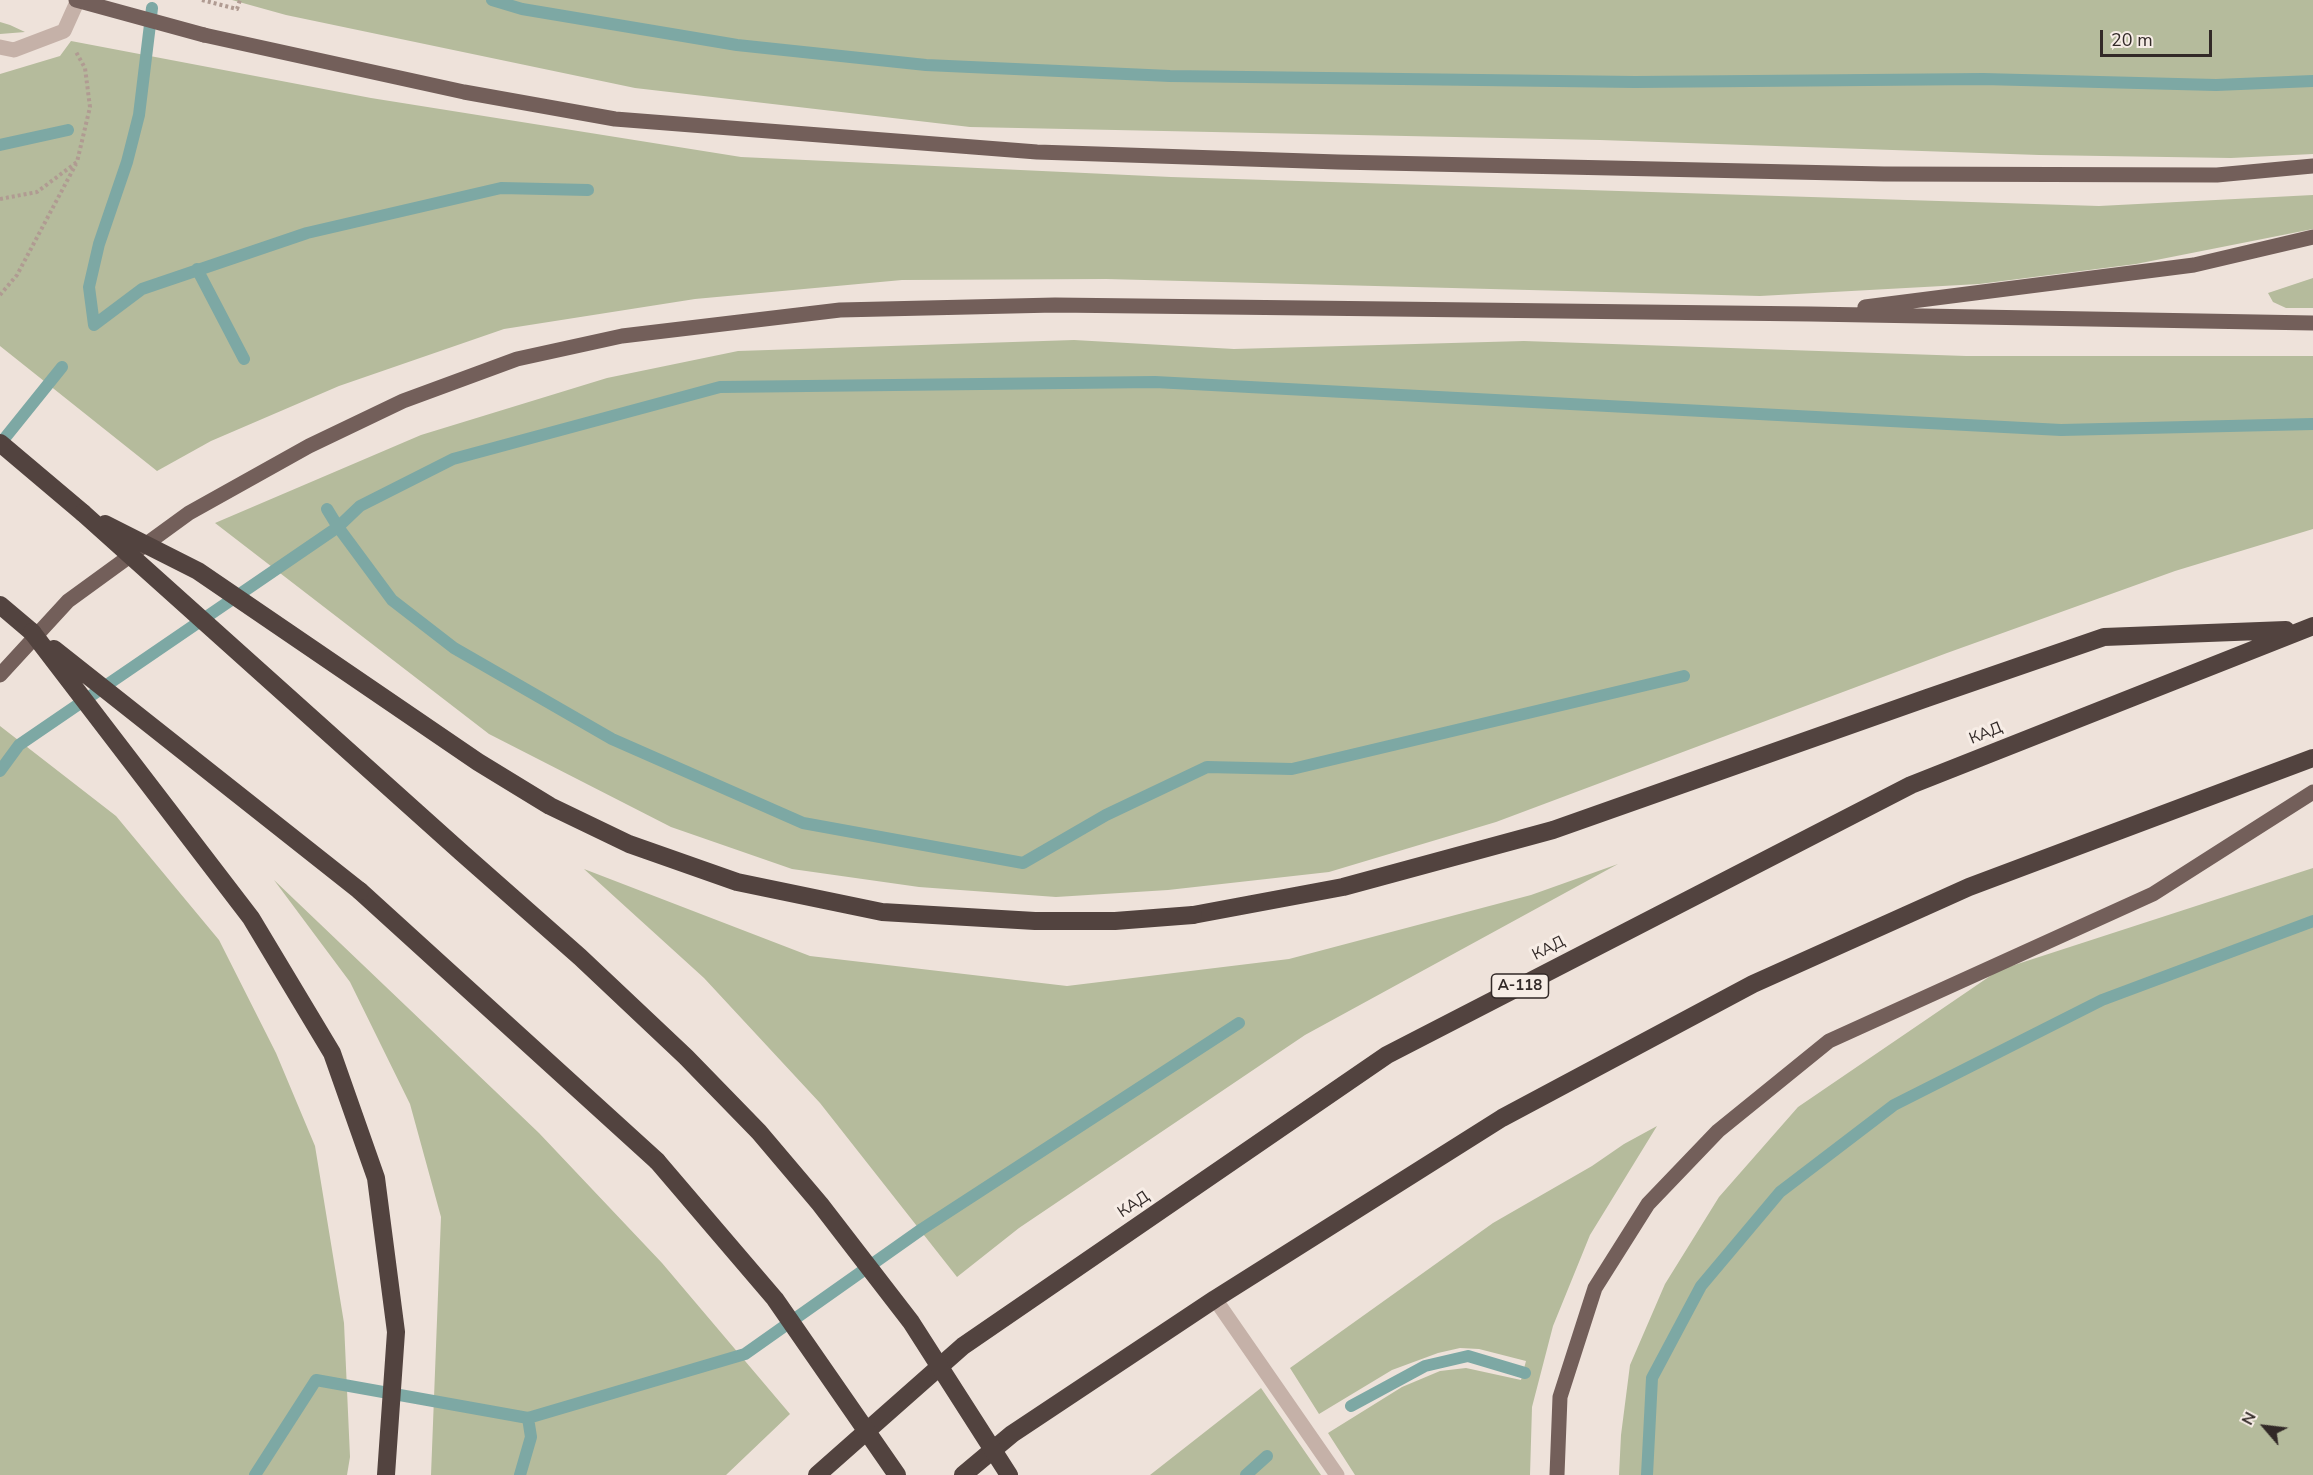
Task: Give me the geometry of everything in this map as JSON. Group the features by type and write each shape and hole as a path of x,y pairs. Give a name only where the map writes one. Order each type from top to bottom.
{"highway":[{"path":"0,443 83,513 580,957 686,1057 759,1132 820,1204 911,1322 1009,1475"},
{"path":"83,513 198,571 478,762 550,806 629,844 736,882 882,912 1035,921 1115,921 1193,915 1343,887 1553,830 2104,637 2306,628"},
{"path":"0,605 360,891 657,1161 776,1299 897,1475"},
{"name":"КАД","path":"817,1475 963,1346 1387,1055 1911,785 2306,628"},
{"path":"32,632 251,918 332,1053 376,1178 387,1261 396,1332 386,1475"},
{"path":"963,1475 1012,1434 1215,1299 1502,1118 1753,984 1969,887 2313,758"}],"main road":[{"path":"77,0 204,35 464,92 615,119 1037,152 1338,162 1884,174 2217,175 2313,166"},
{"path":"1811,314 2194,265 2313,237"},
{"path":"0,675 68,601 189,513 309,446 403,401 517,359 622,336 840,310 949,307 1172,306 2313,323"},
{"path":"1557,1475 1560,1397 1595,1288 1648,1204 1718,1131 1829,1041 2153,894 2313,792"}],"lane":[{"path":"0,47 14,50 64,31 77,0"},
{"path":"1215,1299 1337,1475"}],"path":[{"path":"202,0 237,9 240,0"},
{"path":"0,295 17,275 77,162 90,107 85,68 64,31"},
{"path":"0,199 37,192 77,162"}],"green space":[{"path":"232,0 2313,0 2313,154 2231,158 2039,155 1600,140 970,127 635,88 286,15"},
{"path":"0,22 10,25 25,32 0,34"},
{"path":"71,41 371,98 741,157 1171,177 2099,206 2313,195 2313,229 2136,264 1979,284 1760,296 1106,279 902,280 695,299 504,329 339,386 211,441 157,471 0,346 0,74 60,56"},
{"path":"2313,278 2313,308 2286,308 2273,302 2268,293"},
{"path":"1074,340 1234,349 1524,341 1966,356 2313,356 2313,529 2175,571 1947,653 1496,822 1329,872 1168,890 1056,897 919,887 792,869 671,827 489,734 215,523 421,435 607,378 738,351"},
{"path":"0,726 116,816 219,940 276,1053 315,1146 344,1323 350,1457 347,1475 0,1475"},
{"path":"1618,864 1305,1035 1019,1228 957,1277 820,1103 704,978 584,869 810,956 1067,986 1289,959 1531,895"},
{"path":"2313,868 2313,1475 1619,1475 1621,1435 1630,1365 1665,1284 1719,1197 1798,1107 1999,970"},
{"path":"274,880 539,1133 662,1263 790,1414 726,1475 431,1475 441,1217 410,1104 350,982"},
{"path":"1657,1126 1590,1235 1553,1326 1532,1407 1530,1475 1355,1475 1328,1433 1402,1387 1440,1371 1466,1368 1521,1380 1526,1361 1479,1349 1460,1348 1438,1353 1392,1370 1319,1414 1290,1368 1493,1223"},
{"path":"1261,1388 1321,1475 1150,1475"}],"waterway":[{"path":"492,0 522,9 737,45 926,65 1170,76 1635,82 1983,79 2216,85 2313,81"},
{"path":"152,8 139,115 127,162 99,244 89,287 94,325 142,289 307,233 501,188 588,190"},
{"path":"0,145 68,130"},
{"path":"197,269 244,359"},
{"path":"0,444 62,367"},
{"path":"0,771 19,745 338,527 360,506 453,459 720,387 1155,382 2061,430 2313,424"},
{"path":"327,509 392,600 454,648 612,739 803,823 1023,863 1106,815 1207,767 1292,769 1684,676"},
{"path":"1647,1475 1652,1378 1701,1286 1780,1192 1894,1105 2102,1000 2313,921"},
{"path":"255,1475 316,1380 528,1418 745,1354 922,1229 1239,1023"},
{"path":"1351,1406 1425,1366 1468,1356 1525,1373"},
{"path":"520,1475 531,1437 528,1418"},
{"path":"1246,1475 1267,1456"}]}
